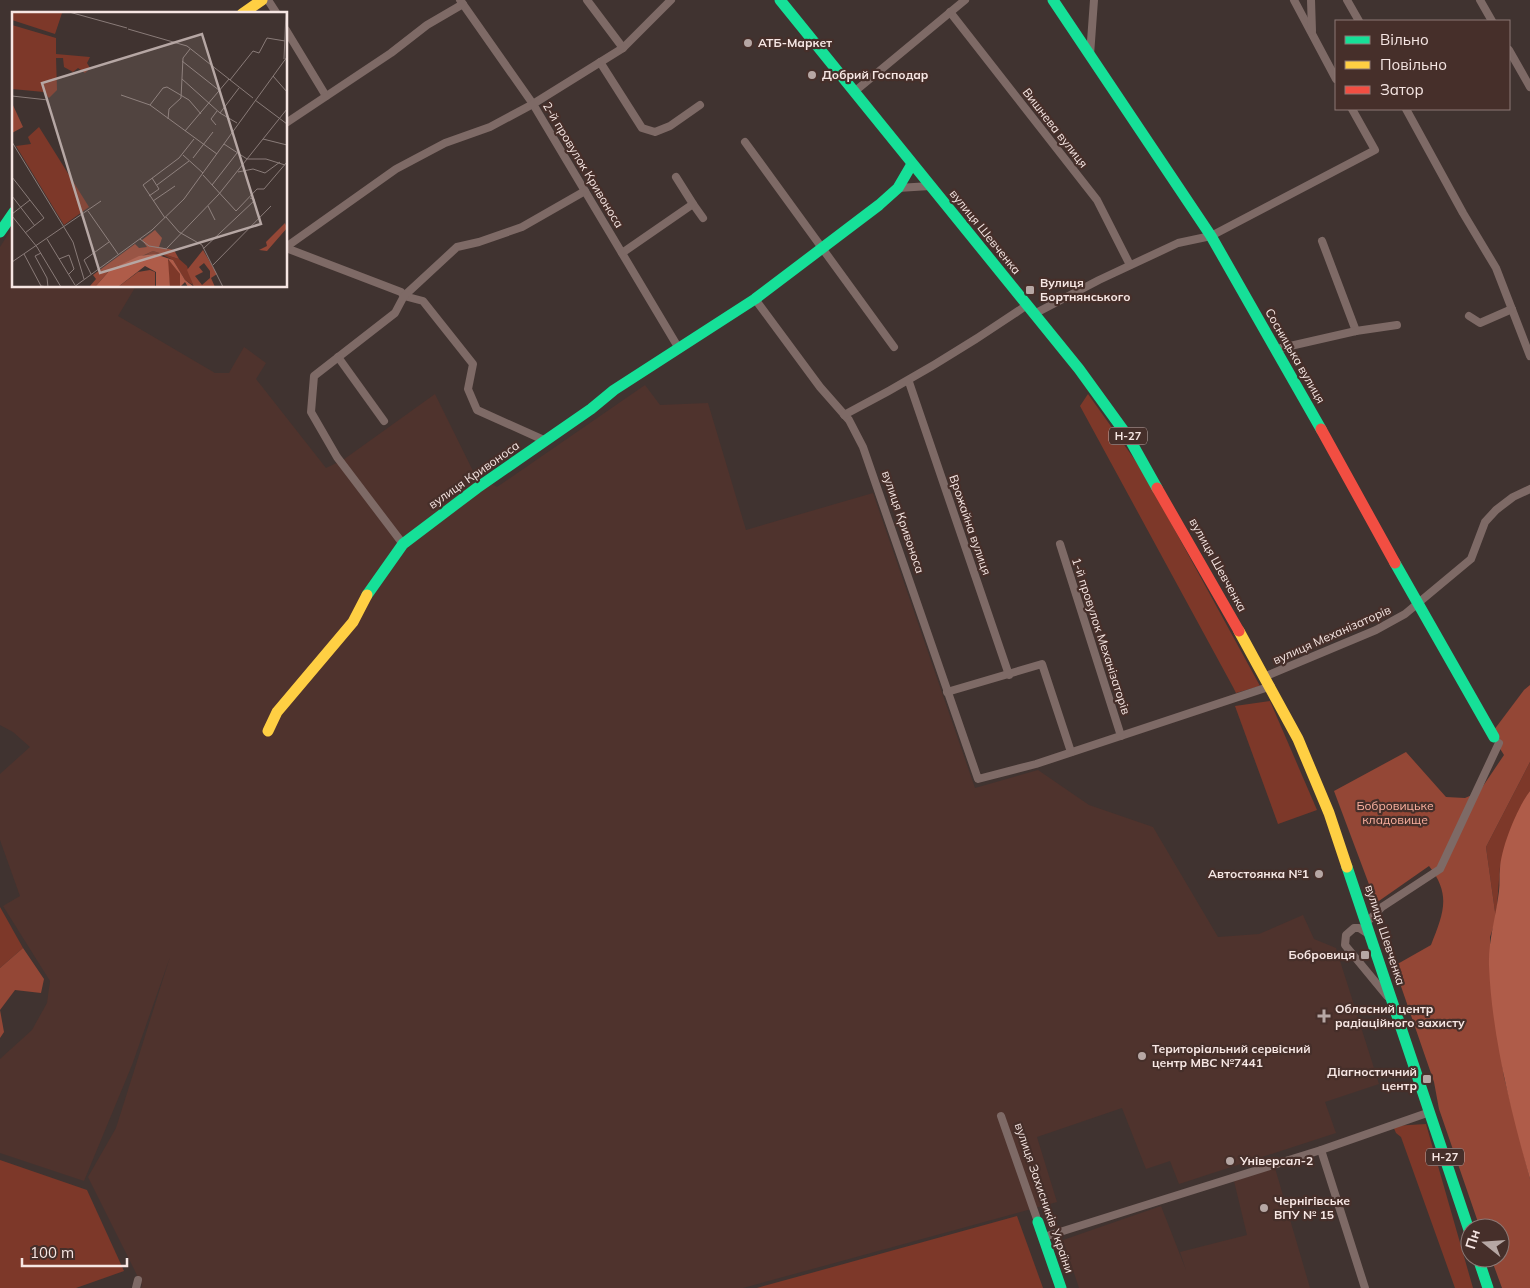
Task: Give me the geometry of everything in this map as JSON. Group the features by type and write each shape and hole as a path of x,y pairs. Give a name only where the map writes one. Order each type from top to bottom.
{"street":[{"path":"245,12 262,0"},
{"path":"268,0 276,12"},
{"path":"587,0 623,48"},
{"path":"288,246 396,169 445,143 490,127 534,104 623,48 671,0"},
{"name":"вулиця Шевченка","path":"780,0 1031,310 1129,438 1269,681 1298,739 1329,813 1465,1218"},
{"path":"854,92 965,0"},
{"name":"Сосницька вулиця","path":"1053,0 1211,236 1277,349 1418,604 1497,740"},
{"path":"1090,55 1094,0"},
{"path":"1294,0 1335,77"},
{"path":"1311,0 1313,36"},
{"path":"1347,0 1358,20"},
{"path":"1480,0 1491,20"},
{"path":"288,122 391,53 427,25 462,2"},
{"name":"2-й провулок Кривоноса","path":"462,2 534,104 678,347"},
{"name":"Вишнева вулиця","path":"950,12 1096,200 1130,265"},
{"path":"288,33 326,96"},
{"path":"1510,52 1530,87"},
{"path":"600,62 642,128 655,132 670,126 700,105"},
{"path":"844,415 909,382 1031,310 1178,243 1211,236 1375,150 1353,110"},
{"path":"1407,110 1463,213 1496,268 1530,356"},
{"path":"745,142 894,347"},
{"name":"вулиця Кривоноса","path":"268,731 277,712 354,622 370,590 386,571 403,544 477,488 546,441 614,390 755,299 879,205 898,188 912,164"},
{"path":"676,177 703,218"},
{"path":"898,188 930,186"},
{"path":"403,544 337,457 311,412 314,376 395,313 404,296 457,247 479,242 522,227 585,191"},
{"path":"622,252 693,204"},
{"path":"0,232 12,215"},
{"path":"1322,241 1356,331"},
{"path":"288,248 366,277 401,292 404,296 423,301 472,364 468,390 477,410 546,441"},
{"name":"вулиця Кривоноса","path":"755,299 820,387 844,415 862,447 978,779"},
{"path":"1469,316 1480,323 1512,309"},
{"path":"1277,349 1356,331 1397,325"},
{"path":"338,357 384,421"},
{"name":"Врожайна вулиця","path":"909,382 1009,675"},
{"name":"вулиця Механізаторів","path":"978,779 1121,736 1269,681 1376,630 1406,614 1471,559 1485,522 1496,510 1513,497 1530,489"},
{"name":"1-й провулок Механізаторів","path":"1060,544 1121,736"},
{"path":"947,692 1042,664 1072,752"},
{"path":"1366,923 1382,907 1440,869 1497,740"},
{"path":"1370,935 1359,928 1354,928 1346,935 1345,945 1392,1001"},
{"path":"1044,1237 1321,1150 1430,1112"},
{"name":"вулиця Захисників України","path":"1001,1116 1061,1288"},
{"path":"1321,1150 1365,1288"},
{"path":"1481,1268 1488,1288"}],"shaded area":[{"path":"12,228 12,288 135,288 118,316 215,373 229,373 244,347 266,363 256,379 326,468 343,460 435,394 474,473 497,487 645,385 660,405 708,403 746,530 873,493 975,788 1038,770 1089,805 1153,827 1218,937 1259,934 1303,915 1314,939 1336,948 1379,1084 1325,1102 1336,1133 1179,1184 1170,1161 1146,1169 1122,1108 1037,1137 1057,1202 743,1288 141,1288 142,1285 88,1177 116,1128 170,957 132,1065 84,1181 0,1153 0,1059 32,1030 47,1003 50,981 3,906 20,896 0,840 0,774 30,747 13,732 0,725 0,247"},
{"path":"1088,394 1142,470 1260,686 1236,693 1080,406"},
{"path":"1270,701 1317,810 1278,824 1235,706"},
{"path":"1530,762 1530,791 1506,843 1500,867 1496,919 1486,847"},
{"path":"1530,791 1530,1179 1509,1100 1498,1047 1489,966 1503,850 1515,818"},
{"path":"0,907 23,948 0,968"},
{"path":"1426,1124 1460,1243 1460,1268 1467,1268 1473,1288 1455,1288 1401,1137 1396,1133 1393,1126"},
{"path":"0,1160 87,1190 124,1271 76,1288 0,1288"},
{"path":"1275,1168 1310,1288 1079,1288 1063,1240 1161,1206 1186,1270 1180,1252 1247,1235 1234,1181"},
{"path":"1017,1216 1043,1288 757,1288"}],"green space":[{"name":"Бобровицьке кладовище","path":"1530,685 1530,762 1486,847 1496,919 1490,937 1493,1000 1504,1077 1530,1179 1530,1288 1502,1288 1495,1268 1510,1268 1510,1218 1477,1218 1439,1109 1434,1082 1394,966 1431,945 1442,914 1443,896 1441,886 1429,866 1376,903 1334,791 1406,752 1446,797 1465,798 1479,792 1504,755 1491,734 1524,690"},
{"path":"23,948 44,979 41,993 15,990 0,1010 0,968"},
{"path":"0,1010 4,1032 0,1038"}],"traffic: fast":[{"path":"780,0 1079,369 1129,438 1157,488"},
{"path":"1053,0 1211,236 1321,429"},
{"path":"367,595 403,544 477,488 591,409 614,390 755,299 879,205 898,188 912,164"},
{"path":"0,232 12,215"},
{"path":"1395,563 1494,737"},
{"path":"1347,867 1465,1218"},
{"path":"1038,1222 1061,1288"},
{"path":"1481,1268 1488,1288"}],"traffic: slow":[{"path":"245,12 262,0"},
{"path":"268,731 277,712 353,622 367,595"},
{"path":"1239,631 1298,739 1329,813 1347,867"}],"traffic: jam":[{"path":"1321,429 1395,563"},
{"path":"1157,488 1239,631"}],"place":[{"name":"АТБ-Маркет","path":"748,43"},
{"name":"Добрий Господар","path":"812,75"},
{"name":"Вулиця Бортнянського","path":"1030,290"},
{"name":"Автостоянка №1","path":"1319,874"},
{"name":"Бобровиця","path":"1365,955"},
{"name":"Обласний центр радіаційного захисту","path":"1324,1016"},
{"name":"Територіальний сервісний центр МВС №7441","path":"1142,1056"},
{"name":"Діагностичний центр","path":"1427,1079"},
{"name":"Універсал-2","path":"1230,1161"},
{"name":"Чернігівське ВПУ № 15","path":"1264,1208"}]}
